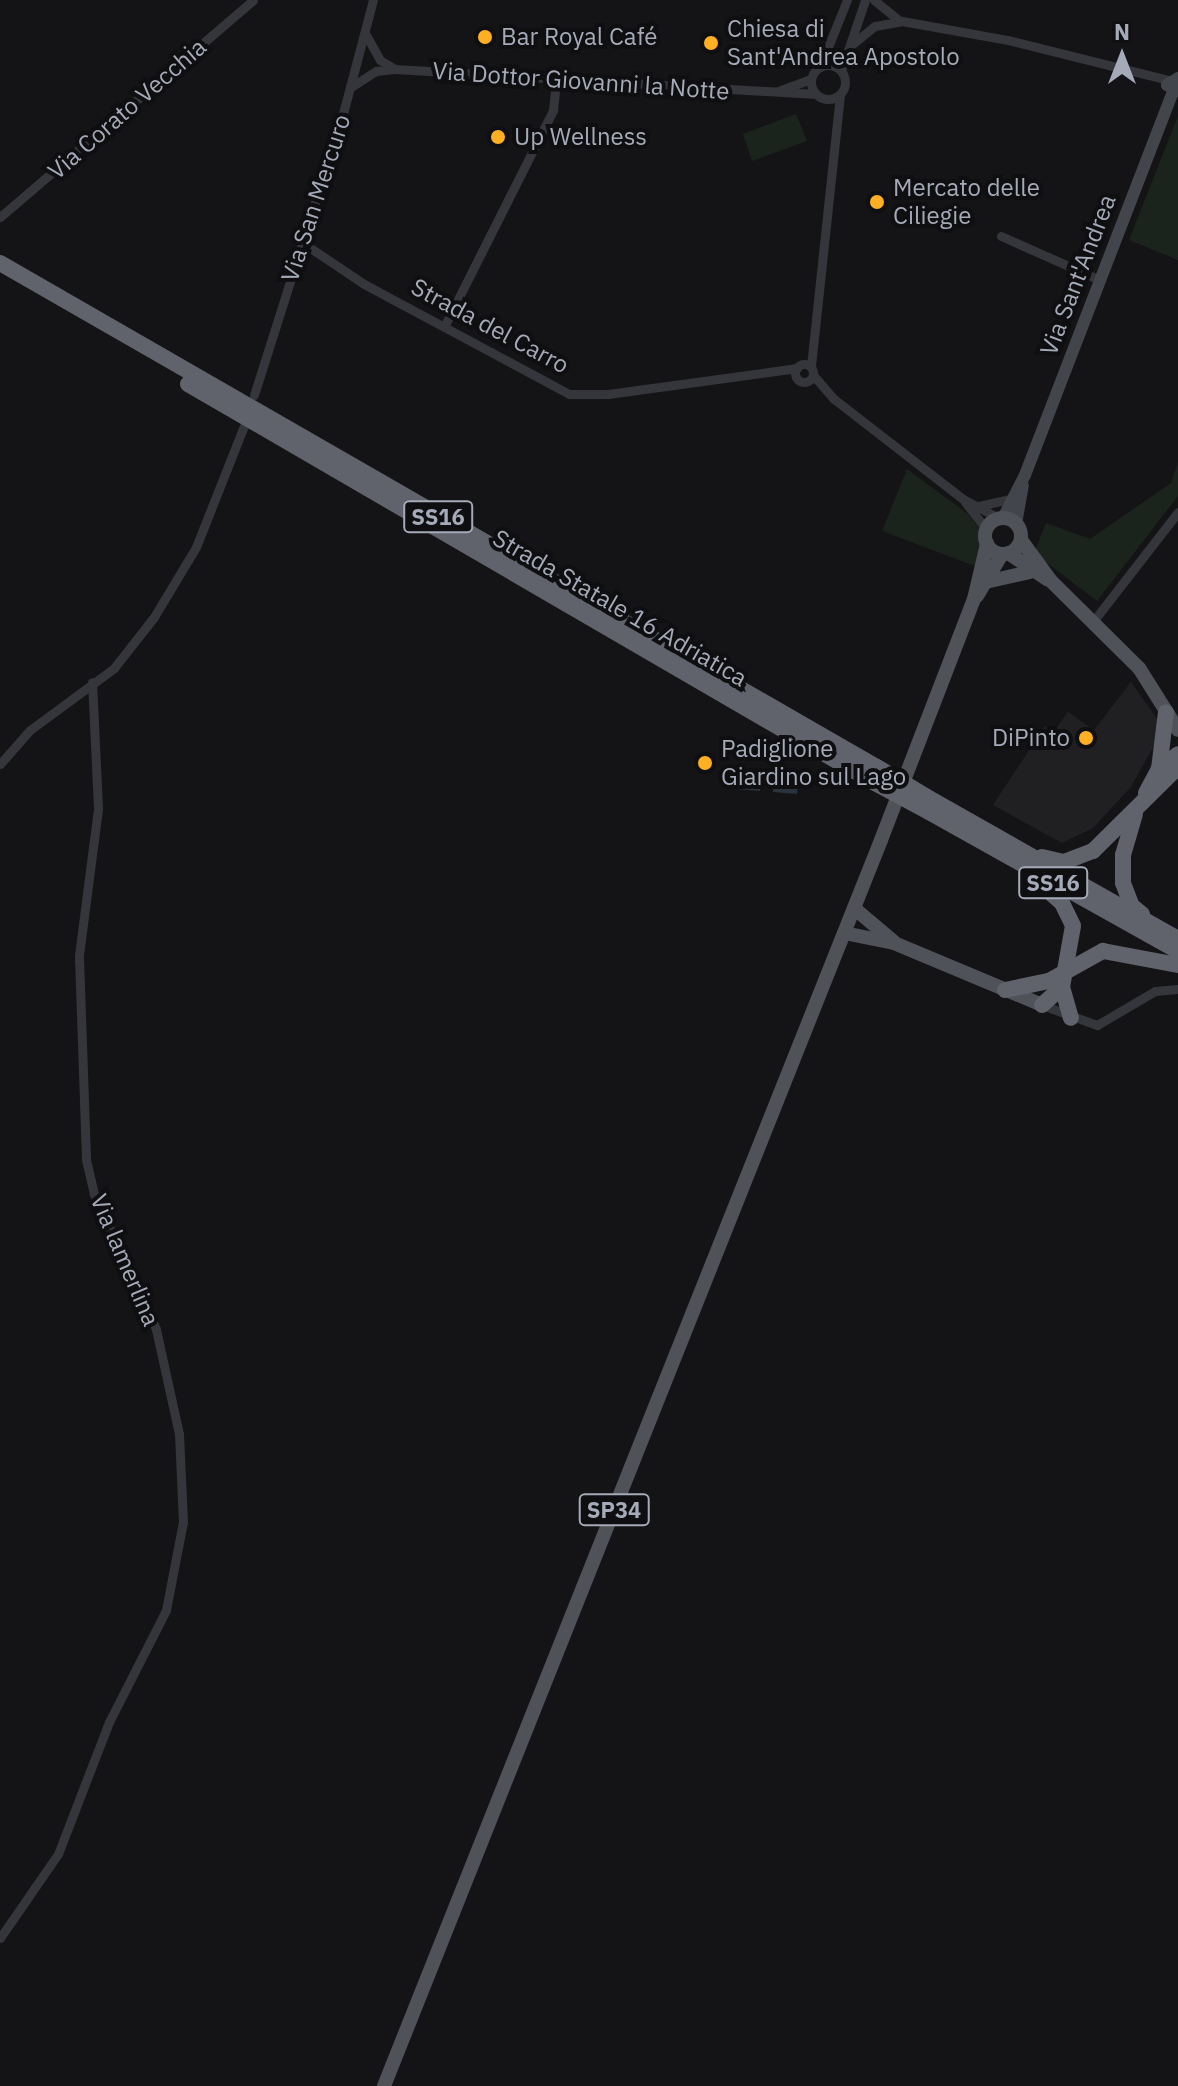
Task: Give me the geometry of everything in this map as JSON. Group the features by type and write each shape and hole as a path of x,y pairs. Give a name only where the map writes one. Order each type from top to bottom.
{"highway":[{"name":"Strada Statale 16 Adriatica","path":"0,263 875,775"},
{"name":"Strada Statale 16 Adriatica","path":"0,274 1178,951"},
{"path":"1166,712 1168,777"},
{"path":"1168,777 1178,754"},
{"path":"996,844 1048,859 1080,859 1178,767"},
{"path":"1141,801 1127,830 1123,883 1132,906 1162,931"},
{"name":"Strada Statale 16 Adriatica","path":"996,844 1178,939"},
{"path":"996,844 1056,895 1068,912 1074,937 1058,980 1042,1005"},
{"path":"1005,990 1058,980 1103,951 1178,965"},
{"path":"1058,980 1071,1018"}],"main road":[{"name":"Via Sant'Andrea","path":"986,529 1006,520 1021,540"},
{"path":"986,529 987,544 974,599 844,933 894,943 1042,1005"},
{"path":"974,599 990,581 1005,554 1021,540 1051,581 1095,619 1139,668 1178,730"},
{"path":"987,544 1030,572 1051,581"},
{"path":"990,581 1030,572"},
{"path":"854,908 894,943"},
{"name":"SP34","path":"384,2086 844,933"}],"street":[{"name":"Via Corato Vecchia","path":"0,217 253,0"},
{"name":"Via San Mercuro","path":"254,395 351,87 373,0"},
{"path":"837,132 834,113 820,97 811,79 820,67 847,0"},
{"path":"865,0 841,71 845,85 840,95 811,345 804,372 963,499 1006,520"},
{"path":"874,0 902,21"},
{"path":"850,46 875,26 902,21 1008,40 1176,83"},
{"name":"Via Dottor Giovanni la Notte","path":"365,33 380,60"},
{"name":"Via Dottor Giovanni la Notte","path":"358,59 380,60 395,69"},
{"path":"358,59 376,71"},
{"path":"820,67 841,71"},
{"name":"Via Dottor Giovanni la Notte","path":"351,87 376,71 395,69 820,97"},
{"name":"Via Dottor Giovanni la Notte","path":"767,92 811,79"},
{"path":"445,325 553,110 556,81"},
{"name":"Via Sant'Andrea","path":"1006,520 1176,83"},
{"path":"820,97 840,95"},
{"path":"1001,236 1100,280"},
{"name":"Strada del Carro","path":"303,243 364,284 569,394 608,394 767,372 804,372"},
{"path":"0,764 30,730 114,668 154,617 196,547 244,426"},
{"name":"Via Sant'Andrea","path":"1006,520 1010,499 1025,475"},
{"path":"963,499 986,529"},
{"path":"978,506 1010,499"},
{"path":"1095,619 1178,512"},
{"name":"Via lamerlina","path":"0,1938 58,1854 109,1722 166,1610 183,1522 179,1434 156,1329 94,1194 86,1158 79,955 98,808 92,682"},
{"path":"1042,1005 1097,1025 1155,991 1178,989"}],"shaded area":[{"path":"796,114 807,141 752,161 743,134"},
{"path":"1178,116 1178,260 1129,240"},
{"path":"1178,462 1178,496 1097,601 1034,553 1046,523 1090,539 1171,483"},
{"path":"907,469 968,514 979,528 981,549 975,566 882,531"},
{"path":"1131,682 1158,720 1156,742 1131,787 1093,828 1062,843 993,805 1045,726 1054,731 1068,712 1094,730"},
{"path":"738,779 761,781 760,791 737,789"},
{"path":"774,782 798,784 797,794 773,792"}],"place":[{"name":"Bar Royal Café","path":"485,37"},
{"name":"Chiesa di Sant'Andrea Apostolo","path":"711,43"},
{"name":"Up Wellness","path":"498,137"},
{"name":"Mercato delle Ciliegie","path":"877,202"},
{"name":"DiPinto","path":"1086,738"},
{"name":"Padiglione Giardino sul Lago","path":"705,763"}]}
